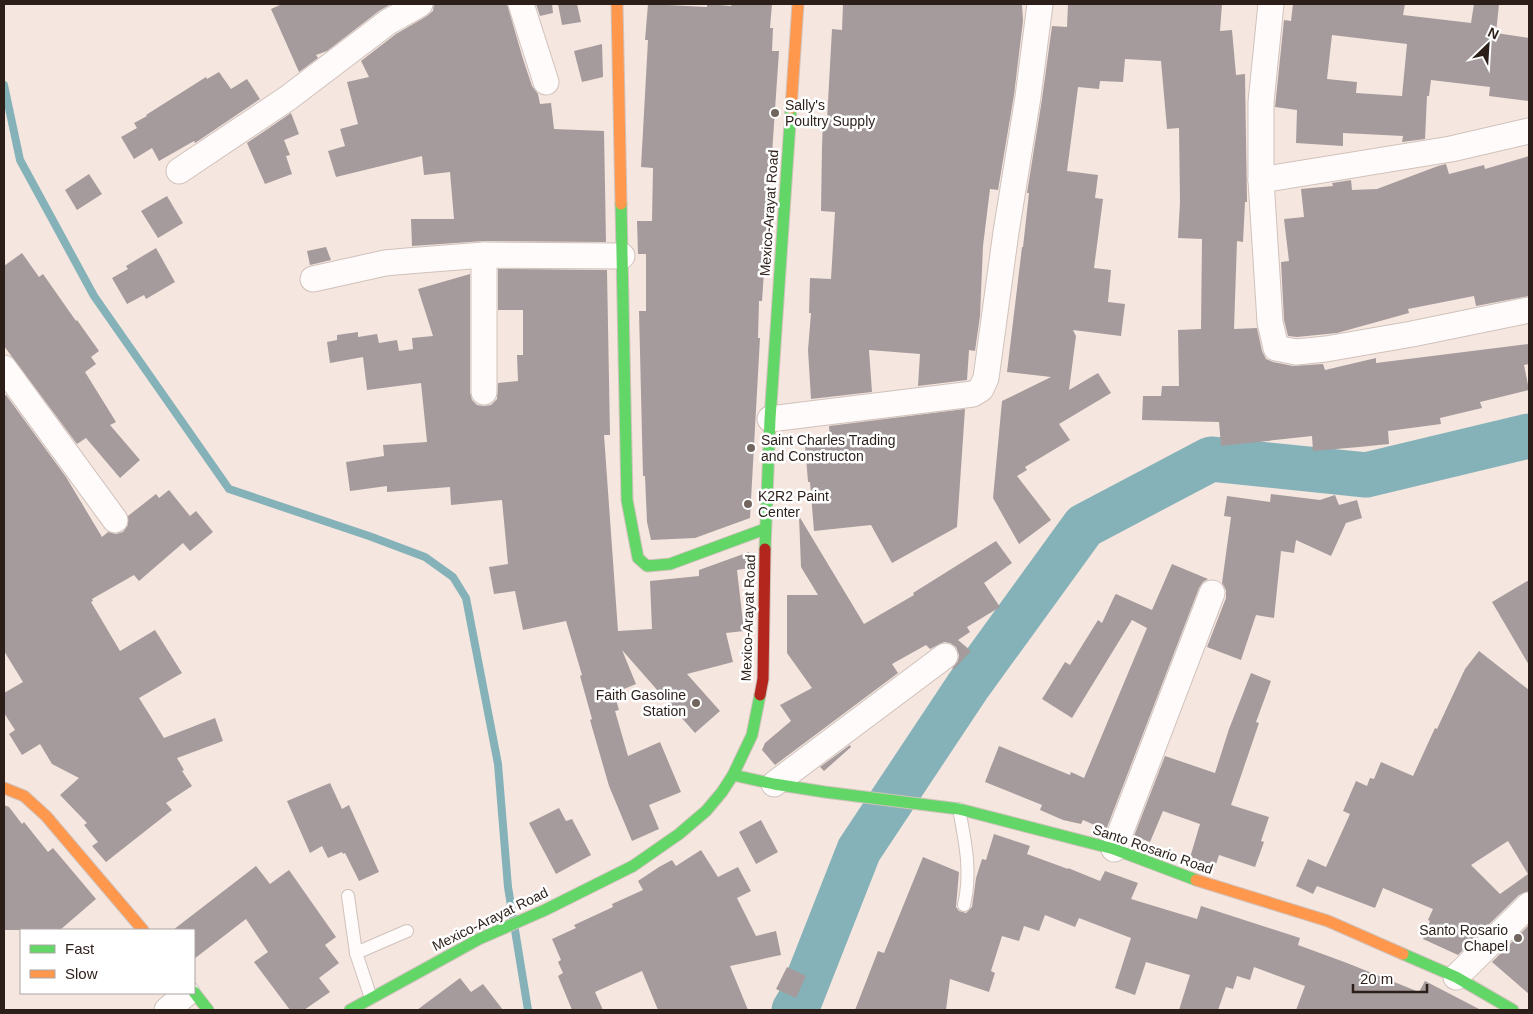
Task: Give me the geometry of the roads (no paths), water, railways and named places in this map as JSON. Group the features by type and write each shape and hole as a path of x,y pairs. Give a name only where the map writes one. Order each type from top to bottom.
{"street":[{"path":"179,171 288,98 386,13 420,4"},
{"path":"521,4 546,82"},
{"path":"617,4 627,500 638,558 647,566 670,564 765,529"},
{"name":"Mexico-Arayat Road","path":"350,1010 479,939 545,910 633,866 679,834 706,811 733,775 752,735 763,679 765,529 770,419 798,4"},
{"path":"770,419 973,394 981,389 986,378 992,341 1006,232 1028,97 1040,4"},
{"path":"1271,4 1262,102 1261,180 1270,322 1276,348 1296,352 1326,349 1529,310"},
{"path":"1261,180 1451,148 1529,131"},
{"path":"313,279 385,263 484,255 622,256"},
{"path":"484,255 484,392"},
{"path":"4,368 115,520"},
{"path":"1114,849 1212,593"},
{"path":"774,784 945,656"},
{"name":"Santo Rosario Road","path":"733,775 825,792 959,809 1114,849 1204,883 1328,922 1456,977 1513,1010"},
{"path":"4,788 24,796 46,816 142,929"},
{"path":"1456,977 1529,905"},
{"path":"195,993 208,1010"},
{"path":"168,1010 185,994"}],"lane":[{"path":"959,809 969,869 964,905"},
{"path":"348,896 356,953 371,998"},
{"path":"356,953 407,931"}],"waterway":[{"path":"4,85 20,160 94,296 229,489 425,557 453,577 466,598 498,764 508,887 528,1010"},
{"path":"794,1010 800,1000 859,850 968,686 1084,526 1211,459 1366,475 1529,436"}],"place":[{"name":"Sally's Poultry Supply","path":"775,113"},
{"name":"Saint Charles Trading and Constructon","path":"751,448"},
{"name":"K2R2 Paint Center","path":"748,504"},
{"name":"Faith Gasoline Station","path":"696,703"},
{"name":"Santo Rosario Chapel","path":"1518,938"}]}
